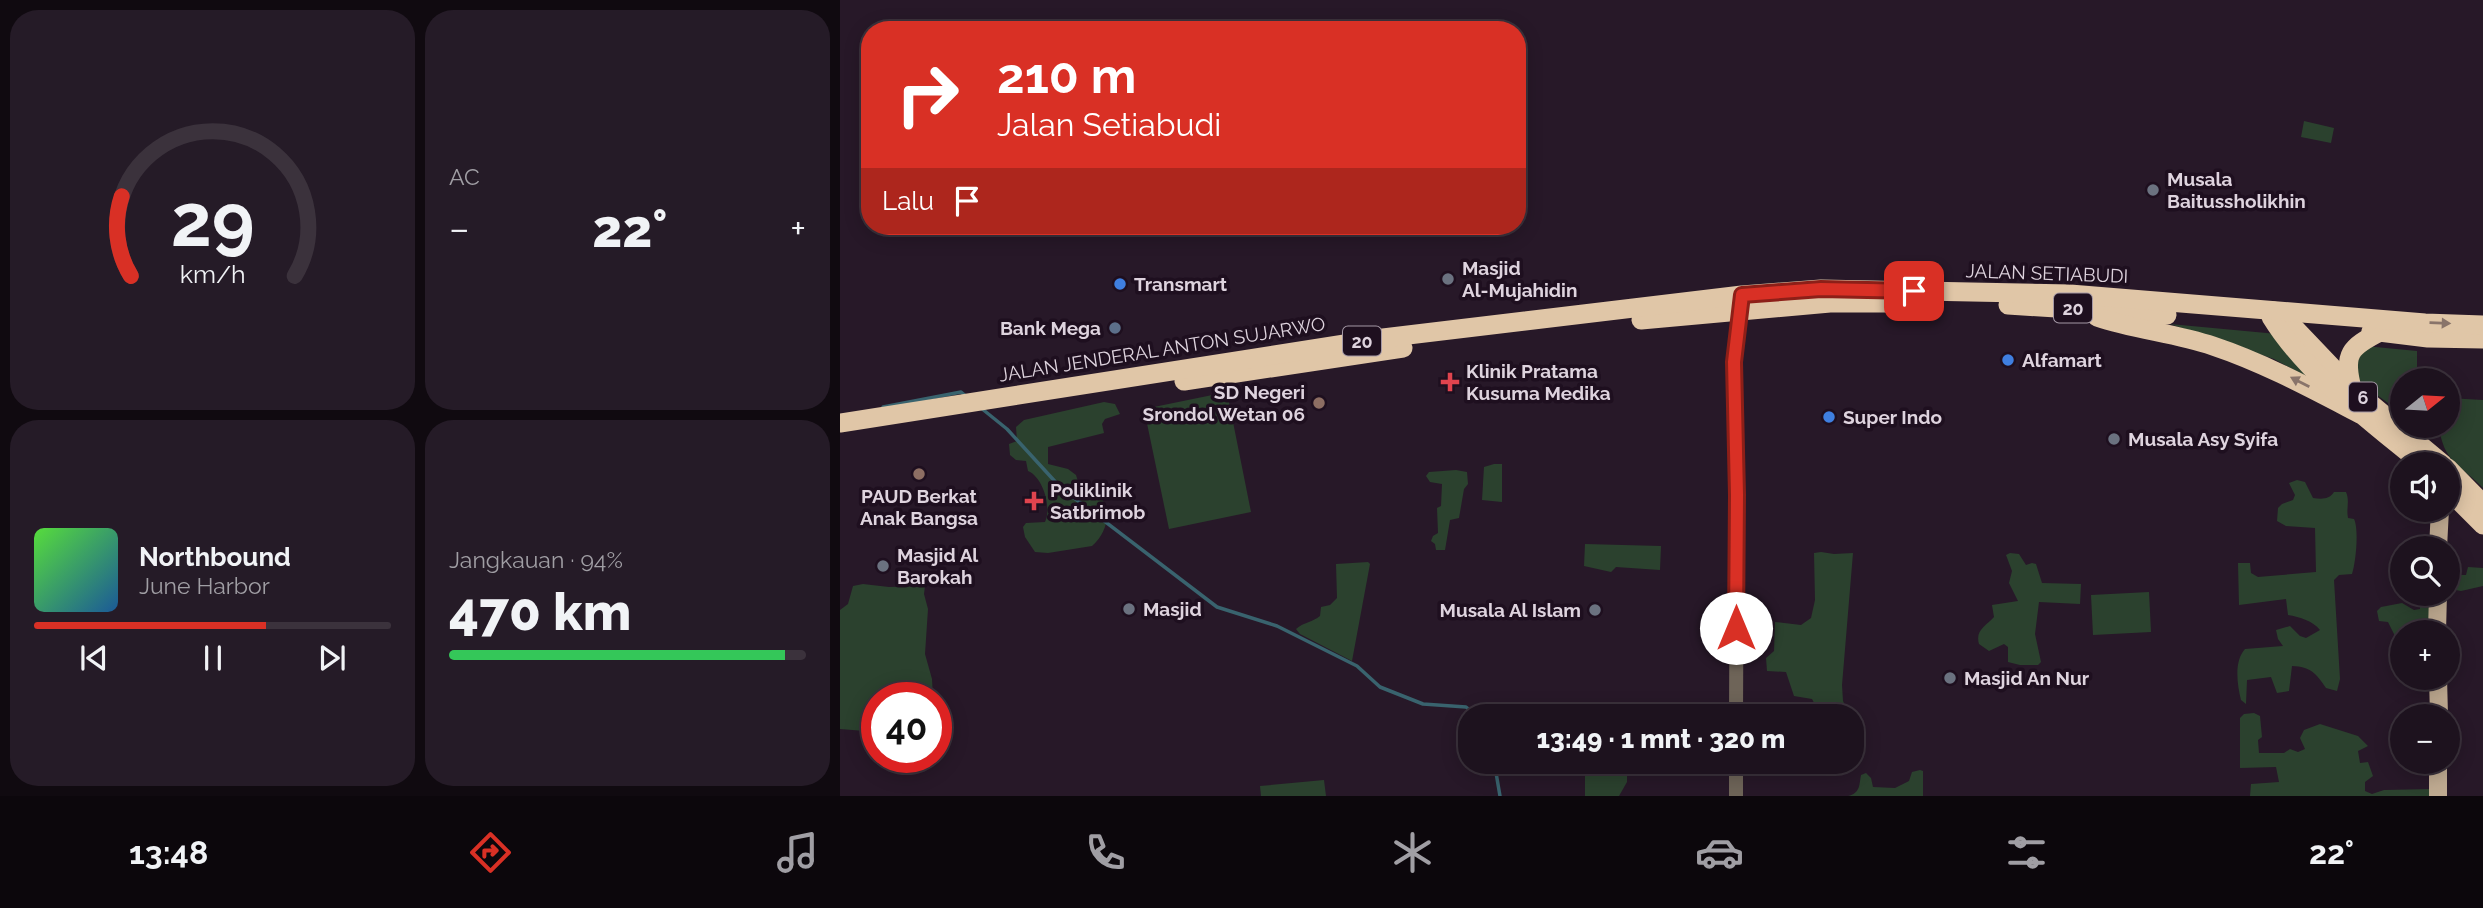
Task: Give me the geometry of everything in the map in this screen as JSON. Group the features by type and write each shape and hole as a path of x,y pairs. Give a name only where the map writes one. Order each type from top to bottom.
{"highway":[{"name":"JALAN SETIABUDI","path":"1741,302 1821,289 2070,294 2276,317 2428,338 2483,339"},
{"name":"JALAN SETIABUDI","path":"1741,302 2000,305 2483,325"},
{"name":"JALAN JENDERAL ANTON SUJARWO","path":"840,423 984,405 1372,346 1493,336 1741,302"},
{"path":"2070,308 2123,326 2212,345 2291,378 2360,414"},
{"path":"2276,317 2293,348 2360,414"},
{"name":"6","path":"2276,317 2423,452"},
{"path":"2352,388 2347,371 2348,355 2358,344 2380,332"},
{"name":"JALAN JENDERAL ANTON SUJARWO","path":"840,433 984,405"},
{"name":"6","path":"2360,414 2406,452"},
{"name":"6","path":"2460,484 2483,504"},
{"name":"6","path":"2460,491 2483,525"}],"main road":[{"path":"2438,774 2438,796"}],"street":[{"path":"1736,704 1737,495 1734,362 1741,302"},
{"path":"1736,796 1737,774"}],"green space":[{"path":"2304,121 2334,128 2331,143 2301,137"},
{"path":"2170,324 2277,334 2327,388 2274,359"},
{"path":"2365,346 2417,351 2417,368 2390,368 2390,404 2362,384 2355,374 2357,355"},
{"path":"1227,392 1251,512 1169,529 1144,409"},
{"path":"2460,399 2483,400 2483,488 2460,467 2460,452 2447,452 2441,438 2460,438"},
{"path":"1104,402 1115,404 1120,414 1105,419 1102,424 1104,433 1048,447 1048,464 1068,469 1076,475 1080,488 1099,496 1107,511 1104,529 1092,546 1048,553 1035,552 1025,537 1023,527 1026,523 1045,522 1047,501 1042,486 1028,471 1026,461 1016,460 1010,455 1009,444 1017,441 1016,427 1024,420"},
{"path":"1502,464 1502,502 1482,500 1484,467"},
{"path":"1429,472 1467,472 1468,484 1464,489 1459,518 1450,520 1445,550 1436,550 1431,541 1438,533 1437,508 1441,506 1442,484 1430,482 1426,476"},
{"path":"2297,480 2305,482 2313,498 2325,498 2334,492 2346,492 2348,518 2354,519 2356,524 2352,574 2339,575 2334,580 2340,679 2337,691 2326,688 2308,669 2292,666 2289,691 2277,693 2271,677 2247,680 2246,704 2241,700 2237,673 2239,660 2245,649 2283,646 2276,630 2290,626 2306,638 2320,630 2306,620 2288,615 2286,599 2239,605 2238,563 2250,563 2251,573 2258,577 2316,572 2315,528 2286,526 2277,521 2278,508 2293,500 2295,495 2289,483"},
{"path":"1585,544 1661,546 1660,570 1616,567 1611,572 1584,566"},
{"path":"1814,553 1853,553 1842,685 1844,704 1815,704 1812,699 1794,696 1786,672 1767,671 1766,658 1774,651 1775,622 1801,625 1811,618 1815,600"},
{"path":"2019,554 2026,565 2036,564 2042,583 2081,584 2080,604 2039,602 2035,634 2041,662 2038,665 2008,662 2008,647 2004,644 1989,651 1979,644 1980,632 1994,617 1992,605 2018,601 2009,583 2012,571 2006,555"},
{"path":"1336,564 1370,564 1352,661 1300,634 1296,629 1320,616 1321,607 1330,605 1337,598"},
{"path":"2468,567 2483,568 2483,586 2460,591 2460,575 2466,575"},
{"path":"853,586 925,586 928,609 925,654 932,679 932,682 861,682 861,731 840,729 840,610 848,604"},
{"path":"2149,592 2151,632 2093,635 2091,595"},
{"path":"2390,605 2420,609 2420,606 2431,606 2432,620 2390,620 2390,626 2388,622 2379,621 2377,611"},
{"path":"2254,713 2260,716 2262,737 2258,740 2259,753 2284,753 2290,749 2298,752 2305,749 2300,738 2304,730 2320,724 2358,736 2368,746 2358,751 2360,763 2368,762 2373,776 2365,782 2365,791 2372,794 2384,790 2433,789 2433,796 2250,796 2251,784 2279,782 2276,767 2240,768 2240,718 2244,714"},
{"path":"1923,771 1923,796 1848,796 1857,791 1861,775 1866,773 1871,778 1873,787 1895,788 1909,781 1912,772"},
{"path":"1585,774 1627,774 1627,782 1619,796 1585,796"},
{"path":"1324,780 1326,796 1261,796 1260,786"}],"waterway":[{"path":"883,407 961,392 967,397"},
{"path":"981,408 1007,429 1061,488 1217,607 1277,626 1357,666 1380,687 1423,704 1458,706"},
{"path":"1496,774 1500,796"}],"place":[{"name":"Musala Baitussholikhin","path":"2153,190"},
{"name":"Masjid Al-Mujahidin","path":"1448,279"},
{"name":"Transmart","path":"1120,284"},
{"name":"Bank Mega","path":"1115,328"},
{"name":"Alfamart","path":"2008,360"},
{"name":"Klinik Pratama Kusuma Medika","path":"1450,382"},
{"name":"SD Negeri Srondol Wetan 06","path":"1319,403"},
{"name":"Super Indo","path":"1829,417"},
{"name":"Musala Asy Syifa","path":"2114,439"},
{"name":"PAUD Berkat Anak Bangsa","path":"919,474"},
{"name":"Poliklinik Satbrimob","path":"1034,501"},
{"name":"Masjid Al Barokah","path":"883,566"},
{"name":"Masjid","path":"1129,609"},
{"name":"Musala Al Islam","path":"1595,610"},
{"name":"Masjid An Nur","path":"1950,678"}],"route":[{"path":"1736,628 1734,362 1742,295 1821,289 1914,291"}]}
